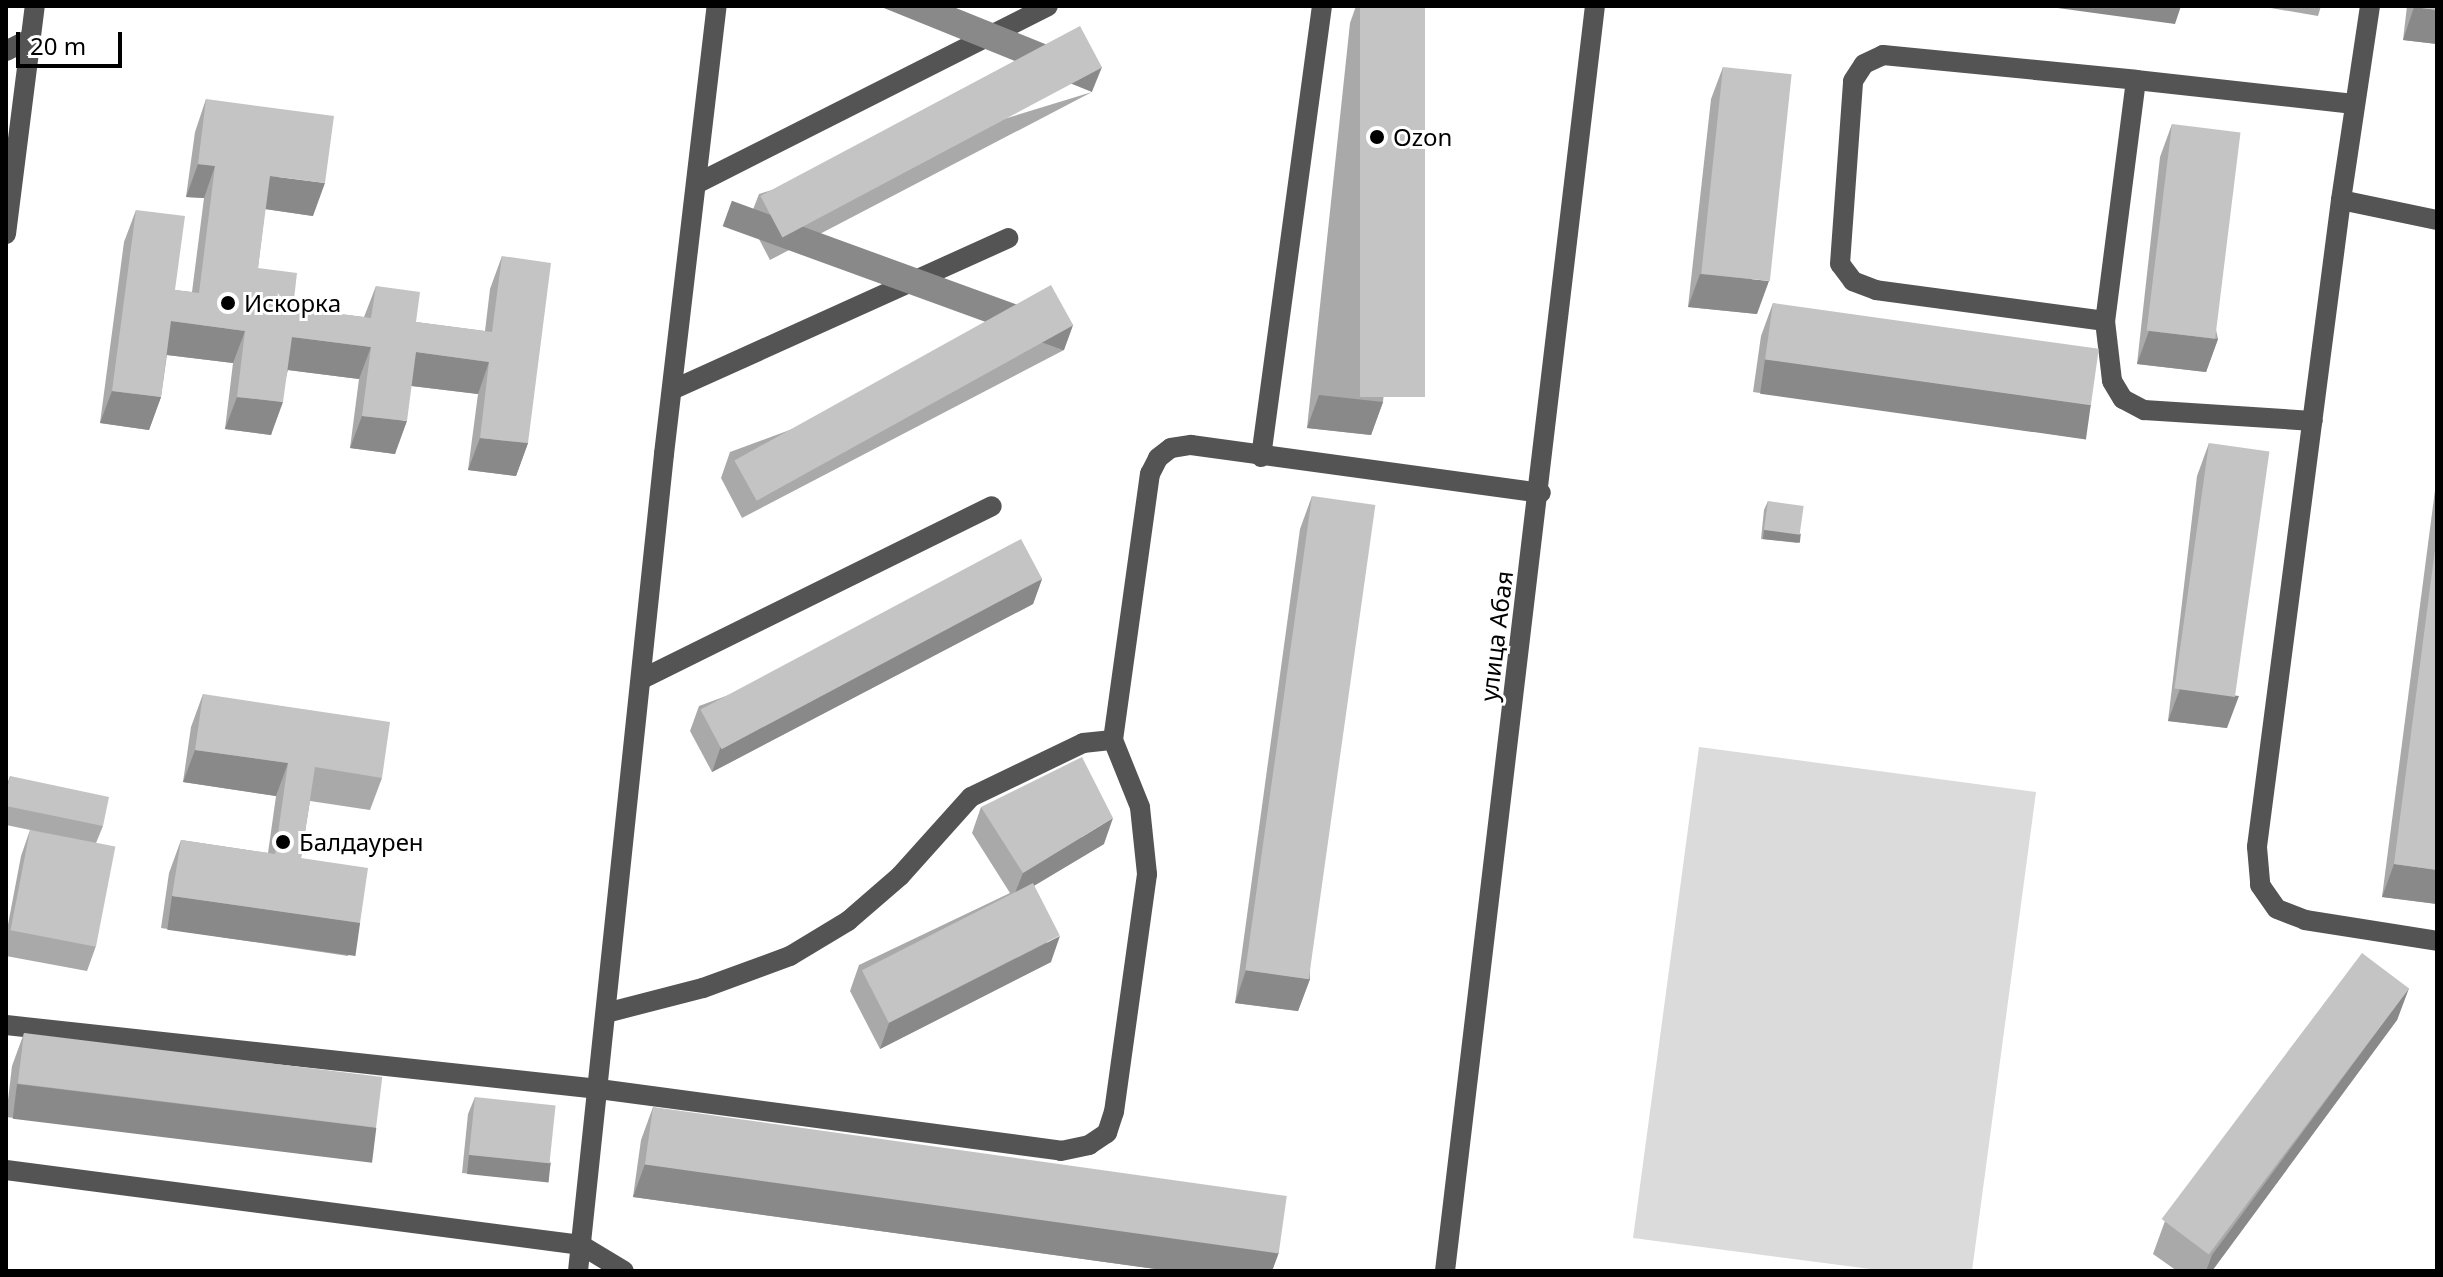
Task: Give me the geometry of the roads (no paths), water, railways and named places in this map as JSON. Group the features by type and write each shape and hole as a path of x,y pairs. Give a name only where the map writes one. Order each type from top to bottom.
{"street":[{"path":"6,234 35,6"},
{"path":"578,1271 672,390 717,6"},
{"path":"696,184 1048,6"},
{"path":"1261,457 1322,6"},
{"name":"улица Абая","path":"1445,1271 1541,493 1595,6"},
{"path":"2370,6 2352,104 2257,847 2260,885 2277,909 2305,920 2437,941"},
{"path":"6,51 30,39"},
{"path":"2105,321 1876,290 1853,281 1840,264 1853,81 1864,64 1883,55 2352,104"},
{"path":"2136,80 2105,321 2112,381 2123,399 2144,410 2313,421"},
{"path":"2341,200 2437,220"},
{"path":"672,390 1008,238"},
{"path":"6,1025 599,1089 1061,1151 1089,1145 1107,1133 1114,1112 1147,874 1140,807 1113,740 1150,474 1171,448 1191,445 1541,493"},
{"path":"642,679 992,506"},
{"path":"606,1013 703,988 790,956 848,921 900,876 971,797 1083,743 1113,740"},
{"path":"6,1170 581,1245 624,1271"}],"place":[{"name":"Ozon","path":"1377,137"},
{"name":"Искоркa","path":"228,303"},
{"name":"Балдаурен","path":"283,842"}]}
